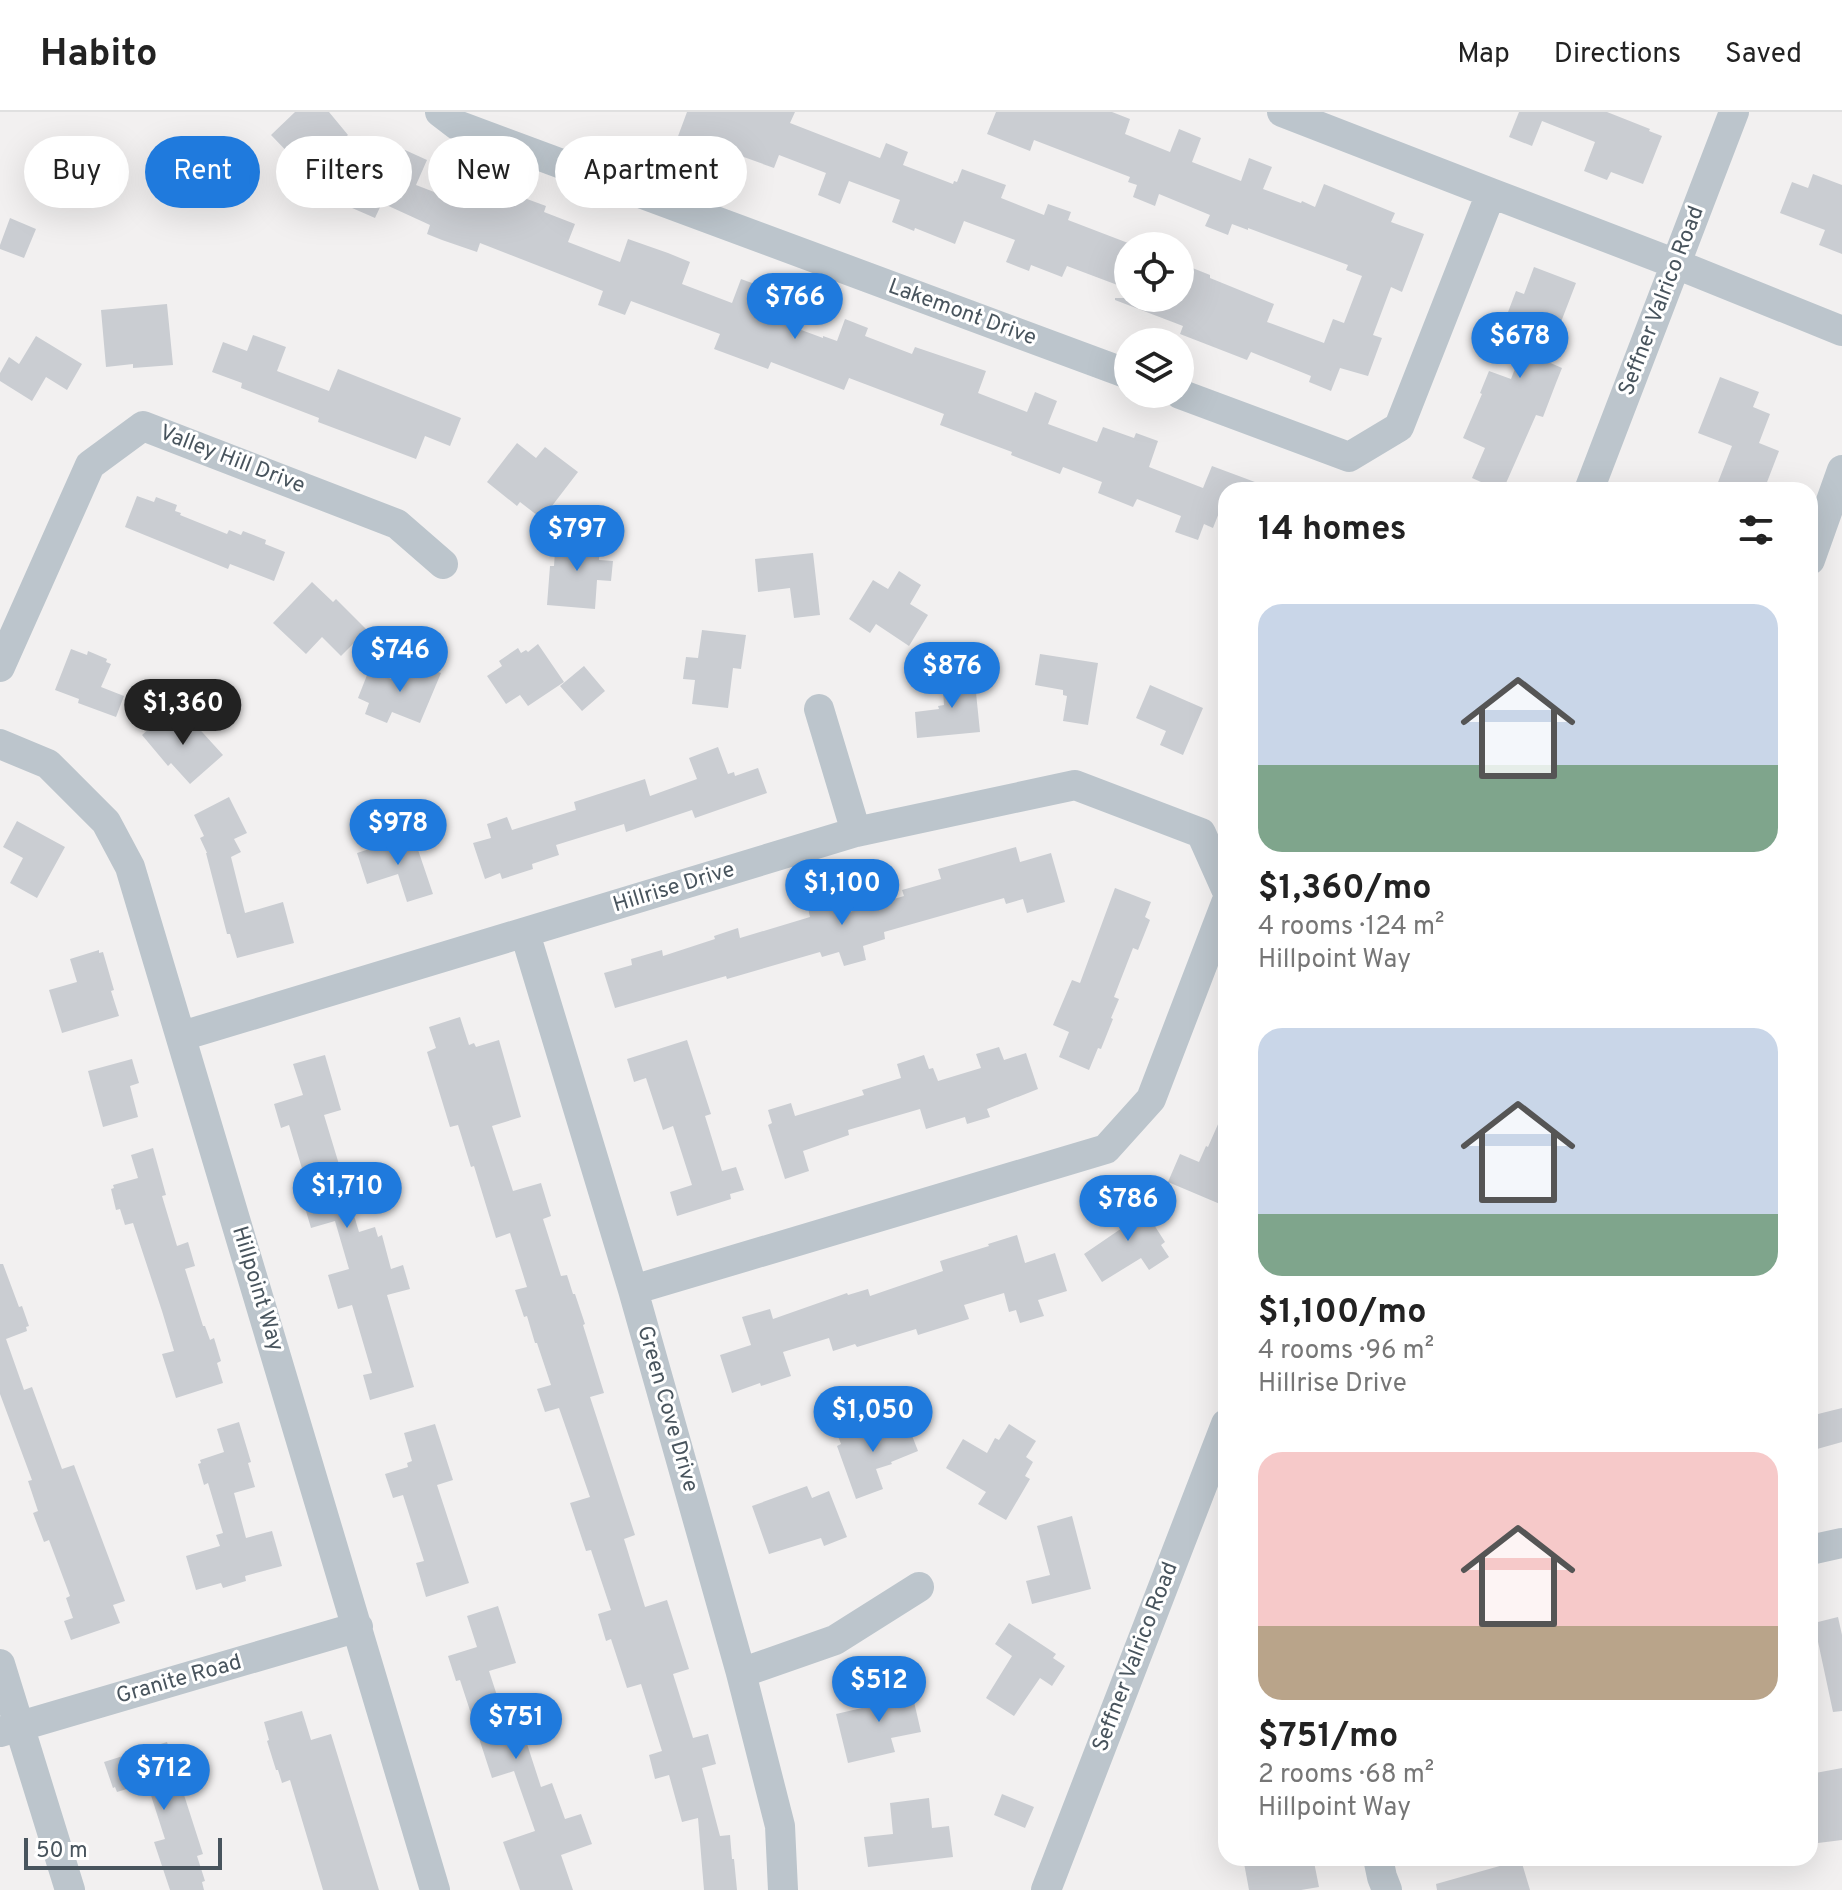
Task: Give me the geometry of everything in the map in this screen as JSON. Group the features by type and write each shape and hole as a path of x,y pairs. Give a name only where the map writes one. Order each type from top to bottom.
{"street":[{"name":"Lakemont Drive","path":"440,112 457,125 1114,369"},
{"path":"1282,112 1842,331"},
{"name":"Seffner Valrico Road","path":"1592,482 1734,112"},
{"path":"1194,399 1349,457 1399,427 1491,193"},
{"name":"Valley Hill Drive","path":"0,667 90,465 143,426 397,524 443,564"},
{"path":"1818,538 1842,470"},
{"path":"819,709 856,832"},
{"name":"Hillpoint Way","path":"0,744 48,764 106,822 130,867 435,1890"},
{"name":"Hillrise Drive","path":"182,1036 856,832 1075,785 1201,833 1218,871"},
{"path":"633,1290 1106,1149 1151,1099 1218,924"},
{"name":"Green Cove Drive","path":"525,933 633,1290 741,1673 780,1826 783,1890"},
{"name":"Seffner Valrico Road","path":"1046,1890 1218,1450"},
{"path":"1818,1548 1842,1543"},
{"path":"741,1673 835,1640 919,1587"},
{"name":"Granite Road","path":"9,1730 358,1627"},
{"path":"0,1664 9,1730 70,1890"},
{"path":"1380,1866 1387,1890"}],"building":[{"path":"295,112 329,112 348,135 276,136 276,140 271,135"},
{"path":"687,112 795,112 790,123 880,158 886,143 908,152 903,165 953,184 957,182 962,169 1006,185 1001,198 1044,215 1048,204 1071,212 1068,220 1114,238 1114,284 1067,266 1062,277 1031,265 1029,271 1006,262 1015,240 964,221 955,244 915,228 914,231 892,222 900,200 849,181 840,204 818,195 826,173 779,155 774,168 747,158 747,136 678,136"},
{"path":"996,112 1112,112 1130,119 1125,134 1170,152 1179,129 1201,138 1192,162 1241,181 1249,158 1272,167 1263,189 1301,203 1315,207 1324,184 1395,213 1391,222 1424,234 1402,292 1391,287 1373,335 1382,338 1368,376 1340,368 1331,391 1309,382 1311,376 1251,352 1247,360 1194,339 1194,328 1182,328 1146,312 1194,312 1194,269 1274,304 1267,322 1324,343 1333,319 1344,323 1362,276 1346,270 1348,265 1232,224 1228,235 1205,226 1210,215 1159,194 1155,206 1133,197 1137,185 1128,182 1130,177 1034,140 1030,151 987,134"},
{"path":"1519,112 1607,112 1662,136 1643,184 1611,172 1607,180 1584,171 1595,142 1542,121 1532,146 1509,137"},
{"path":"412,153 427,160 416,185 428,190 428,208 539,208 539,203 546,206 544,212 575,224 568,242 620,262 628,239 690,262 682,284 732,303 741,279 763,287 755,310 785,324 837,341 845,319 868,328 865,336 912,354 915,347 986,371 978,393 1027,412 1035,392 1057,401 1048,424 1097,442 1103,427 1134,438 1136,433 1158,441 1149,467 1203,488 1212,466 1255,482 1218,482 1218,515 1213,528 1204,524 1198,540 1175,532 1181,516 1137,499 1133,507 1098,493 1102,482 1063,467 1060,474 940,425 944,414 849,378 844,390 771,362 768,369 714,349 720,334 631,301 625,315 598,305 603,291 480,243 477,252 442,240 427,234 430,225 393,208 412,208"},
{"path":"1813,174 1842,185 1842,254 1819,245 1825,230 1780,213 1792,182 1808,188"},
{"path":"352,208 380,208 375,218"},
{"path":"10,218 36,229 24,258 0,249"},
{"path":"1534,267 1576,283 1546,361 1562,368 1543,417 1536,415 1507,482 1481,482 1472,478 1485,448 1463,438 1489,371 1511,379 1530,330 1505,320 1516,291 1524,294"},
{"path":"167,304 173,365 106,367 101,310"},
{"path":"253,335 286,347 277,371 329,391 338,369 461,418 450,446 425,436 416,459 318,422 319,418 241,388 242,383 212,372 223,342 247,351"},
{"path":"36,336 82,364 67,390 46,377 32,401 0,381 0,373 9,357 19,364"},
{"path":"1720,377 1759,392 1753,407 1770,414 1759,443 1779,451 1767,482 1718,482 1732,446 1698,433"},
{"path":"517,443 536,458 545,447 578,472 542,519 520,502 517,506 487,482"},
{"path":"137,496 154,502 156,497 177,505 175,511 180,515 227,534 229,530 241,535 243,531 266,540 265,544 285,552 274,581 230,564 228,569 125,527"},
{"path":"556,537 600,540 599,560 613,561 611,581 597,580 595,609 547,605"},
{"path":"813,553 820,615 794,618 790,588 758,592 755,559"},
{"path":"899,571 921,585 910,604 928,615 909,646 876,624 870,633 849,619 873,580 888,589"},
{"path":"312,582 333,602 336,599 367,630 341,656 322,637 306,654 273,623"},
{"path":"702,630 746,635 741,669 733,668 728,708 692,704 695,680 683,679 686,657 698,658"},
{"path":"538,644 564,682 528,706 520,695 506,704 487,676 502,666 499,661 518,648 521,653 528,652"},
{"path":"71,649 87,655 88,651 111,664 101,687 124,696 116,717 78,703 79,699 55,690"},
{"path":"1040,654 1098,663 1088,725 1063,721 1067,696 1063,695 1063,690 1035,685"},
{"path":"413,662 441,673 420,723 392,712 387,723 365,714 369,703 358,698 369,670 404,684"},
{"path":"584,666 605,691 582,711 560,686"},
{"path":"974,673 980,732 917,738 915,712 939,709 938,706 944,705 942,676"},
{"path":"1150,685 1203,708 1183,755 1160,745 1166,731 1136,718"},
{"path":"167,713 183,731 193,722 223,755 190,784 171,763 168,766 142,735"},
{"path":"718,747 728,774 734,772 735,776 758,768 767,793 695,818 692,810 626,832 624,824 556,845 559,855 532,864 533,869 502,879 500,873 485,879 473,843 491,838 487,824 507,817 512,830 576,810 574,802 645,779 650,796 697,779 689,758"},
{"path":"229,797 247,833 234,839 241,852 231,857 245,913 283,902 294,943 237,958 230,934 227,934 207,853 200,838 204,836 194,815"},
{"path":"17,821 65,847 37,898 10,883 23,858 3,847"},
{"path":"413,835 433,894 407,902 398,874 367,884 357,853"},
{"path":"1016,847 1020,862 1051,853 1065,902 1027,913 1023,899 1006,904 1004,898 884,932 885,939 863,946 866,960 844,966 839,952 822,957 820,952 615,1008 604,973 632,965 631,959 662,950 663,956 738,928 740,938 810,917 808,908 832,901 836,916 904,896 902,890 941,879 938,869"},
{"path":"1115,888 1151,902 1145,917 1150,920 1138,950 1133,948 1114,997 1119,999 1113,1019 1089,1070 1059,1057 1069,1032 1053,1025 1072,980 1080,983"},
{"path":"99,950 99,953 103,952 119,1016 62,1033 49,990 77,982 70,959"},
{"path":"460,1017 469,1045 474,1043 476,1047 499,1040 521,1117 492,1126 513,1191 541,1183 551,1216 543,1219 561,1276 567,1275 575,1294 604,1393 590,1397 635,1535 624,1539 645,1607 667,1600 689,1669 673,1674 693,1738 708,1734 716,1764 702,1768 720,1836 730,1835 737,1890 704,1890 698,1818 682,1822 669,1775 655,1779 649,1755 662,1751 641,1684 627,1688 611,1639 606,1641 598,1614 611,1610 591,1550 586,1551 570,1503 590,1497 559,1408 545,1412 537,1389 551,1385 515,1290 527,1287 510,1233 496,1238 458,1125 450,1127 427,1052 436,1048 429,1027"},
{"path":"687,1040 711,1114 705,1116 722,1171 736,1167 744,1190 730,1194 731,1199 677,1216 670,1192 692,1185 673,1126 663,1130 646,1078 634,1082 627,1059"},
{"path":"999,1047 1004,1060 1026,1053 1038,1089 987,1109 990,1117 967,1124 965,1117 926,1129 920,1109 848,1130 849,1135 803,1151 809,1171 785,1179 768,1125 772,1123 768,1110 791,1103 795,1116 864,1095 862,1090 901,1078 897,1064 924,1055 938,1081 981,1068 976,1054"},
{"path":"325,1055 341,1110 324,1115 341,1171 350,1169 356,1189 347,1192 359,1232 375,1227 378,1237 382,1235 391,1269 403,1265 410,1289 387,1295 414,1387 370,1400 363,1375 372,1373 352,1305 338,1309 328,1275 349,1269 335,1221 311,1228 301,1194 309,1192 289,1125 281,1128 274,1104 303,1095 293,1064"},
{"path":"132,1059 139,1083 130,1086 138,1117 103,1127 88,1071"},
{"path":"1218,1124 1218,1203 1168,1182 1180,1154 1199,1162"},
{"path":"153,1148 166,1195 162,1196 177,1246 188,1242 195,1266 185,1269 203,1326 210,1340 214,1338 221,1361 217,1363 223,1383 176,1398 162,1354 174,1351 162,1311 133,1223 125,1225 120,1209 116,1210 111,1189 113,1185 138,1178 131,1155"},
{"path":"1135,1195 1165,1242 1161,1245 1169,1257 1149,1270 1141,1258 1102,1282 1084,1254 1125,1226 1113,1208"},
{"path":"1017,1235 1025,1263 1055,1253 1067,1291 1038,1300 1044,1316 1020,1323 1016,1310 1009,1312 1004,1293 964,1305 969,1319 918,1335 916,1329 833,1351 829,1338 783,1352 791,1376 732,1393 720,1355 751,1345 742,1317 770,1309 773,1319 847,1293 868,1289 870,1296 943,1271 940,1261"},
{"path":"0,1264 3,1264 29,1326 26,1327 27,1331 6,1339 24,1390 32,1387 62,1469 74,1465 125,1601 113,1605 120,1623 71,1640 64,1621 73,1618 66,1598 70,1596 49,1540 44,1542 33,1513 38,1511 28,1481 32,1480 0,1394"},
{"path":"1842,1408 1842,1442 1818,1449 1818,1414"},
{"path":"906,1420 918,1451 876,1469 883,1489 856,1499 837,1446 841,1444 836,1431 858,1422 864,1436"},
{"path":"239,1422 255,1487 234,1493 246,1538 272,1531 282,1566 245,1576 246,1581 223,1588 221,1583 196,1590 186,1556 220,1546 216,1535 223,1533 208,1483 204,1485 198,1464 200,1460 224,1452 217,1429"},
{"path":"435,1424 453,1480 437,1485 469,1583 426,1597 416,1563 424,1561 403,1495 393,1498 385,1474 408,1467 407,1463 412,1461 404,1433"},
{"path":"1009,1424 1036,1441 1026,1457 1033,1462 1025,1476 1030,1479 1006,1520 978,1504 986,1492 946,1468 963,1439 987,1453 995,1438 999,1440"},
{"path":"807,1486 812,1498 829,1491 847,1537 824,1546 821,1538 769,1554 752,1506"},
{"path":"1072,1516 1091,1589 1032,1604 1026,1581 1050,1575 1037,1526"},
{"path":"498,1606 516,1663 489,1671 505,1720 518,1716 541,1787 552,1783 565,1819 581,1814 592,1844 561,1855 573,1890 520,1890 503,1842 535,1831 514,1771 492,1778 460,1680 456,1681 448,1656 477,1647 467,1616"},
{"path":"1838,1617 1842,1635 1842,1711 1833,1712 1818,1642 1818,1622"},
{"path":"1009,1623 1056,1654 1053,1658 1065,1666 1052,1686 1040,1678 1014,1716 986,1698 1012,1656 995,1644"},
{"path":"909,1680 921,1732 891,1738 895,1752 848,1763 836,1714 888,1702 884,1686"},
{"path":"302,1711 311,1740 331,1734 379,1890 323,1890 290,1780 282,1783 276,1770 264,1722"},
{"path":"167,1742 203,1854 197,1856 205,1881 202,1882 204,1890 170,1890 154,1842 165,1839 147,1783 117,1792 104,1762"},
{"path":"1842,1768 1842,1840 1818,1843 1818,1772"},
{"path":"1002,1794 1034,1807 1025,1828 994,1815"},
{"path":"929,1798 932,1828 949,1826 953,1857 868,1867 864,1837 893,1834 890,1803"},
{"path":"1245,1866 1315,1866 1319,1887 1301,1890 1249,1890"},
{"path":"1500,1866 1523,1866 1530,1890 1437,1890 1436,1884"}]}
